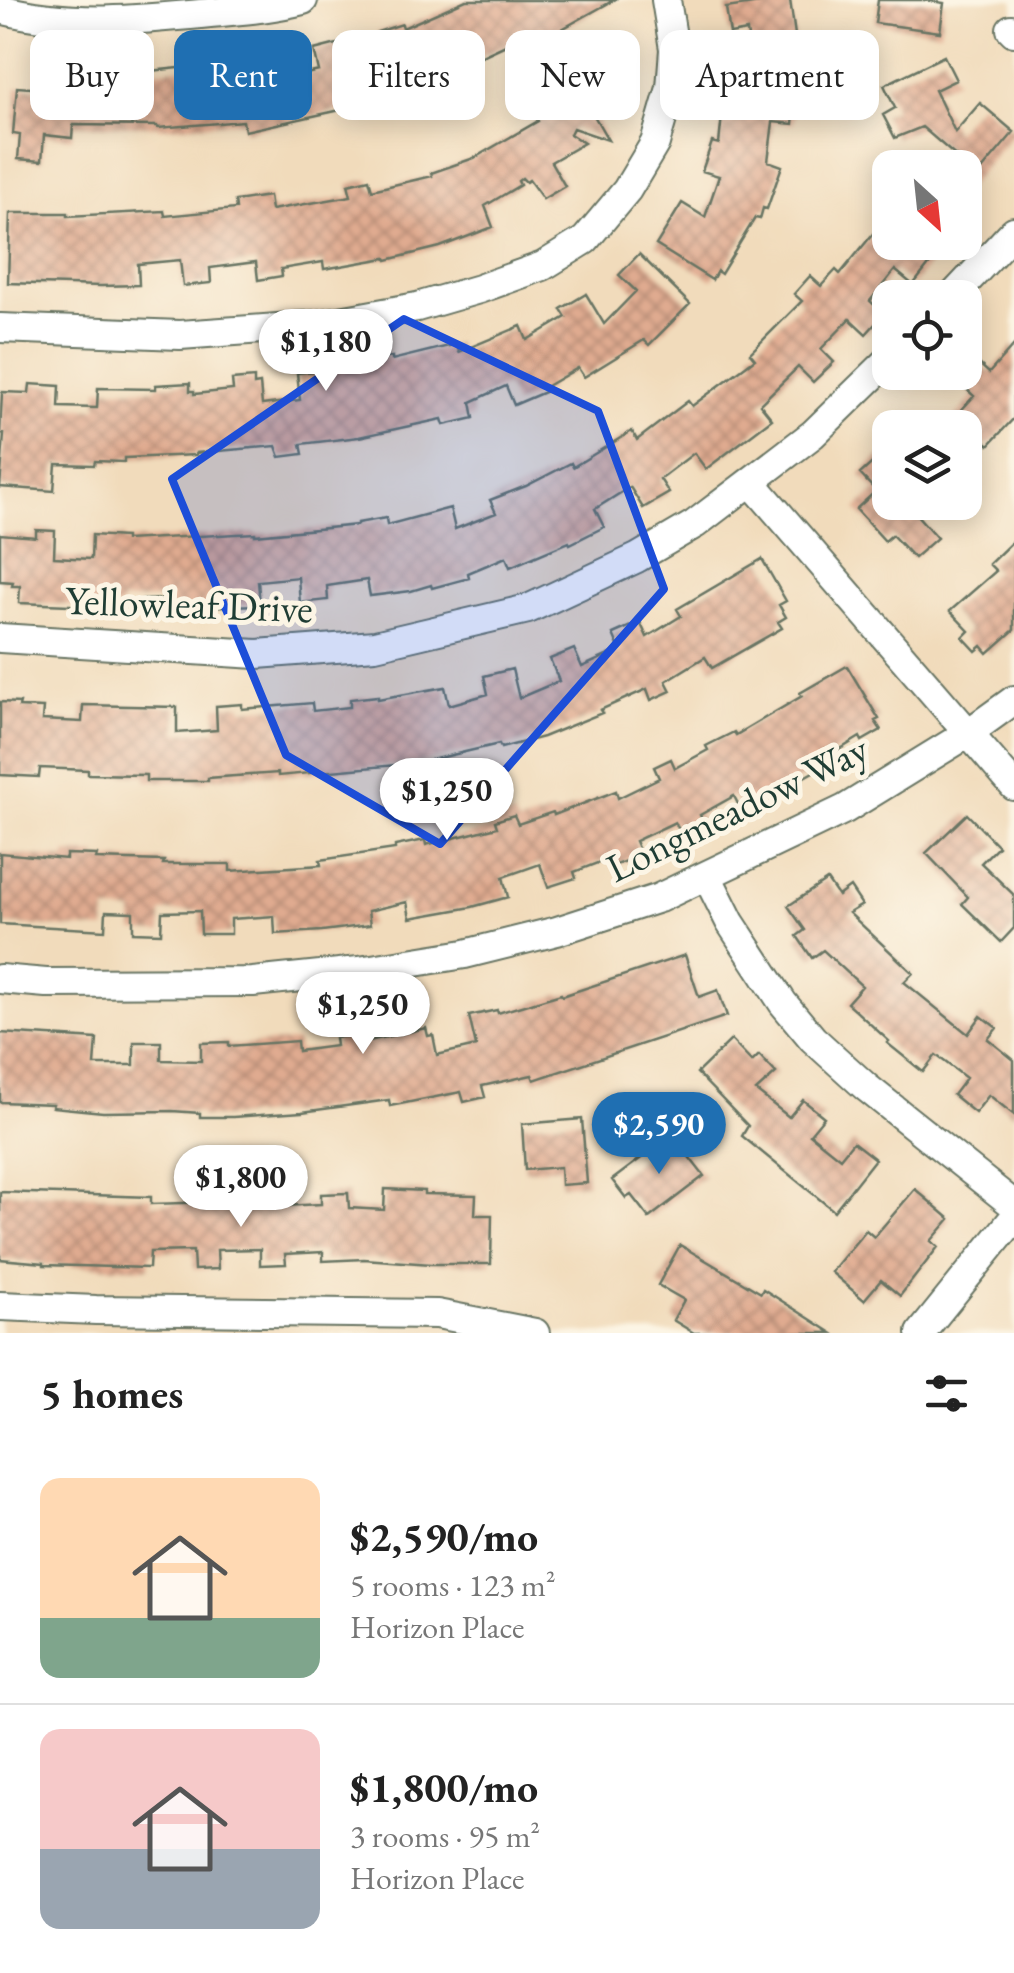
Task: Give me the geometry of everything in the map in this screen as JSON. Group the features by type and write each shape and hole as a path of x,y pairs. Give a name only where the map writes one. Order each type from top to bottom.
{"street":[{"path":"0,9 85,22 169,9 278,6 303,0"},
{"path":"0,328 180,335 318,325 416,307 543,266 585,240 627,190 655,143 671,88 674,48 666,0"},
{"path":"968,280 1014,232"},
{"name":"Yellowleaf Drive","path":"0,638 257,654 375,645 528,609 637,558 695,524 813,434 872,377"},
{"path":"752,483 1014,786"},
{"name":"Longmeadow Way","path":"0,979 46,983 253,982 465,954 556,931 659,898 844,809 967,734 1014,700"},
{"path":"707,876 740,938 783,1003 813,1039 866,1087 1014,1206"},
{"path":"921,1333 1014,1218"},
{"path":"0,1306 437,1314 535,1333"}],"highlighted area":[{"path":"404,319 598,411 664,589 440,844 286,755 172,479"}],"building":[{"path":"466,0 614,0 560,30 505,30 505,45 485,55 485,30 383,30 402,24 403,28"},
{"path":"790,0 794,30 729,30 726,8"},
{"path":"878,0 944,3 940,32 875,23"},
{"path":"332,45 332,112 312,116 312,73 319,71 314,50"},
{"path":"944,56 956,80 935,90 955,132 980,103 1014,132 982,170 982,150 949,150 922,127 895,138 883,115 895,108 884,85"},
{"path":"174,68 174,120 295,120 245,131 243,121 158,128 73,125 72,138 44,135 42,161 18,159 20,135 13,134 17,87 30,88 30,120 154,120 154,71"},
{"path":"597,120 608,140 573,128 570,134 584,143 551,162 565,186 543,199 529,180 522,178 518,181 520,185 485,206 493,227 440,247 324,269 323,262 281,269 282,276 258,280 256,262 210,268 211,283 183,286 180,260 138,264 139,285 8,283 10,213 68,216 164,211 165,216 236,209 235,201 269,196 271,210 351,196 348,184 369,179 372,190 432,176 431,173 474,158 538,121"},
{"path":"722,120 793,120 793,124 773,122 768,161 782,166 767,209 763,208 760,219 755,218 721,274 717,271 712,280 656,245 682,203 705,217 719,176 702,171 712,142 719,144"},
{"path":"872,235 872,260 933,260 917,280 907,280 895,270 887,280 872,280 872,327 866,334 850,319 821,349 834,362 813,382 798,367 760,404 772,419 706,469 694,453 660,479 669,493 643,508 630,487 595,509 604,527 510,567 506,557 468,573 469,578 432,588 431,585 370,596 367,580 327,586 328,600 300,603 298,577 258,581 260,605 162,608 162,599 122,601 121,607 19,603 20,586 0,581 0,534 36,537 36,530 55,531 54,557 91,559 92,535 125,540 255,535 357,525 386,518 387,525 450,508 455,529 496,513 490,500 571,463 573,467 632,431 637,440 688,401 692,406 755,359 750,353 802,301 794,294 810,276 821,286 836,270 840,274"},
{"path":"639,254 690,304 649,345 644,340 584,377 578,368 547,386 549,390 514,405 506,386 471,402 474,418 444,425 442,419 359,437 301,444 303,454 280,457 276,446 124,458 124,462 95,461 94,465 56,464 54,491 0,487 2,392 29,393 30,384 60,386 59,407 97,408 98,388 156,389 156,385 190,383 194,394 233,390 232,380 254,378 254,385 260,384 262,405 300,400 297,373 392,360 457,344 459,352 521,326 527,340 566,317 561,309 586,294 604,324 636,291 619,275"},
{"path":"1014,345 1014,418 982,448 982,410 961,410 974,396 968,390 982,390 982,367 989,373"},
{"path":"872,463 872,487 860,474"},
{"path":"872,495 872,520 921,520 937,538 914,558 892,535 885,541 856,509"},
{"path":"1014,540 1014,630 988,653 982,646 976,651 963,637 969,631 950,611 996,571 989,564"},
{"path":"762,559 786,601 779,605 786,617 778,622 782,628 712,668 705,657 666,681 671,691 651,700 647,689 543,737 418,763 208,781 146,781 146,775 40,768 39,777 0,775 0,702 43,708 42,720 82,722 83,705 177,707 177,733 217,730 216,706 242,704 242,709 312,703 313,711 350,707 350,699 378,699 445,687 449,705 488,694 484,676 512,669 519,698 559,681 550,659 574,649 582,667 620,650 613,634 640,622 647,637 681,616 677,609"},
{"path":"847,666 879,719 875,721 881,730 862,741 860,737 826,758 829,763 742,812 734,796 700,815 706,828 683,838 675,822 635,841 641,855 613,866 610,858 574,872 576,878 548,887 540,864 503,877 508,897 410,918 407,902 368,911 370,925 322,931 275,934 274,916 231,919 231,934 201,934 200,911 162,912 161,933 133,932 133,912 106,911 105,930 0,924 0,853 66,859 66,854 97,855 96,859 164,861 163,864 230,864 230,871 321,865 320,860 395,849 425,840 426,845 497,827 495,821 514,815 518,824 616,791 618,798 659,778 654,767 671,759 675,768 708,750 706,746 734,732 736,735"},
{"path":"967,814 998,846 981,863 1014,895 1014,928 1001,942 962,904 968,897 926,853"},
{"path":"827,880 838,896 850,887 862,905 849,913 913,973 904,982 968,1034 981,1016 997,1028 988,1039 1014,1060 1014,1115 989,1095 975,1113 953,1095 966,1078 936,1055 923,1072 847,1003 862,986 823,950 812,958 797,936 805,930 788,906"},
{"path":"685,955 699,997 718,990 727,1016 534,1080 532,1075 482,1086 485,1097 464,1102 461,1092 390,1106 389,1100 302,1112 200,1117 200,1113 103,1112 52,1107 53,1104 0,1102 0,1033 97,1039 95,1065 134,1065 134,1042 161,1042 161,1060 201,1061 201,1043 229,1042 229,1046 297,1041 298,1051 336,1046 335,1038 355,1035 356,1044 426,1028 428,1036 433,1035 437,1055 476,1046 469,1016 497,1010 498,1013 562,996"},
{"path":"731,1040 752,1062 759,1055 776,1073 756,1091 789,1117 803,1100 824,1117 810,1134 840,1158 853,1142 875,1159 834,1211 742,1136 748,1126 697,1073"},
{"path":"582,1119 587,1183 561,1185 560,1167 525,1170 522,1124"},
{"path":"672,1135 704,1176 649,1218 631,1195 626,1198 612,1180"},
{"path":"385,1189 476,1195 475,1215 492,1215 491,1264 323,1261 323,1252 285,1254 286,1264 260,1265 260,1249 217,1250 218,1269 194,1270 193,1251 150,1252 149,1268 44,1265 0,1259 0,1192 151,1197 151,1204 283,1200 284,1206 321,1204 321,1194 348,1193 349,1208 384,1210"},
{"path":"915,1189 950,1219 931,1241 938,1247 900,1296 881,1280 864,1300 831,1272 866,1230 874,1237"},
{"path":"680,1245 761,1293 763,1289 832,1333 694,1333 673,1320 684,1300 658,1285"}]}
